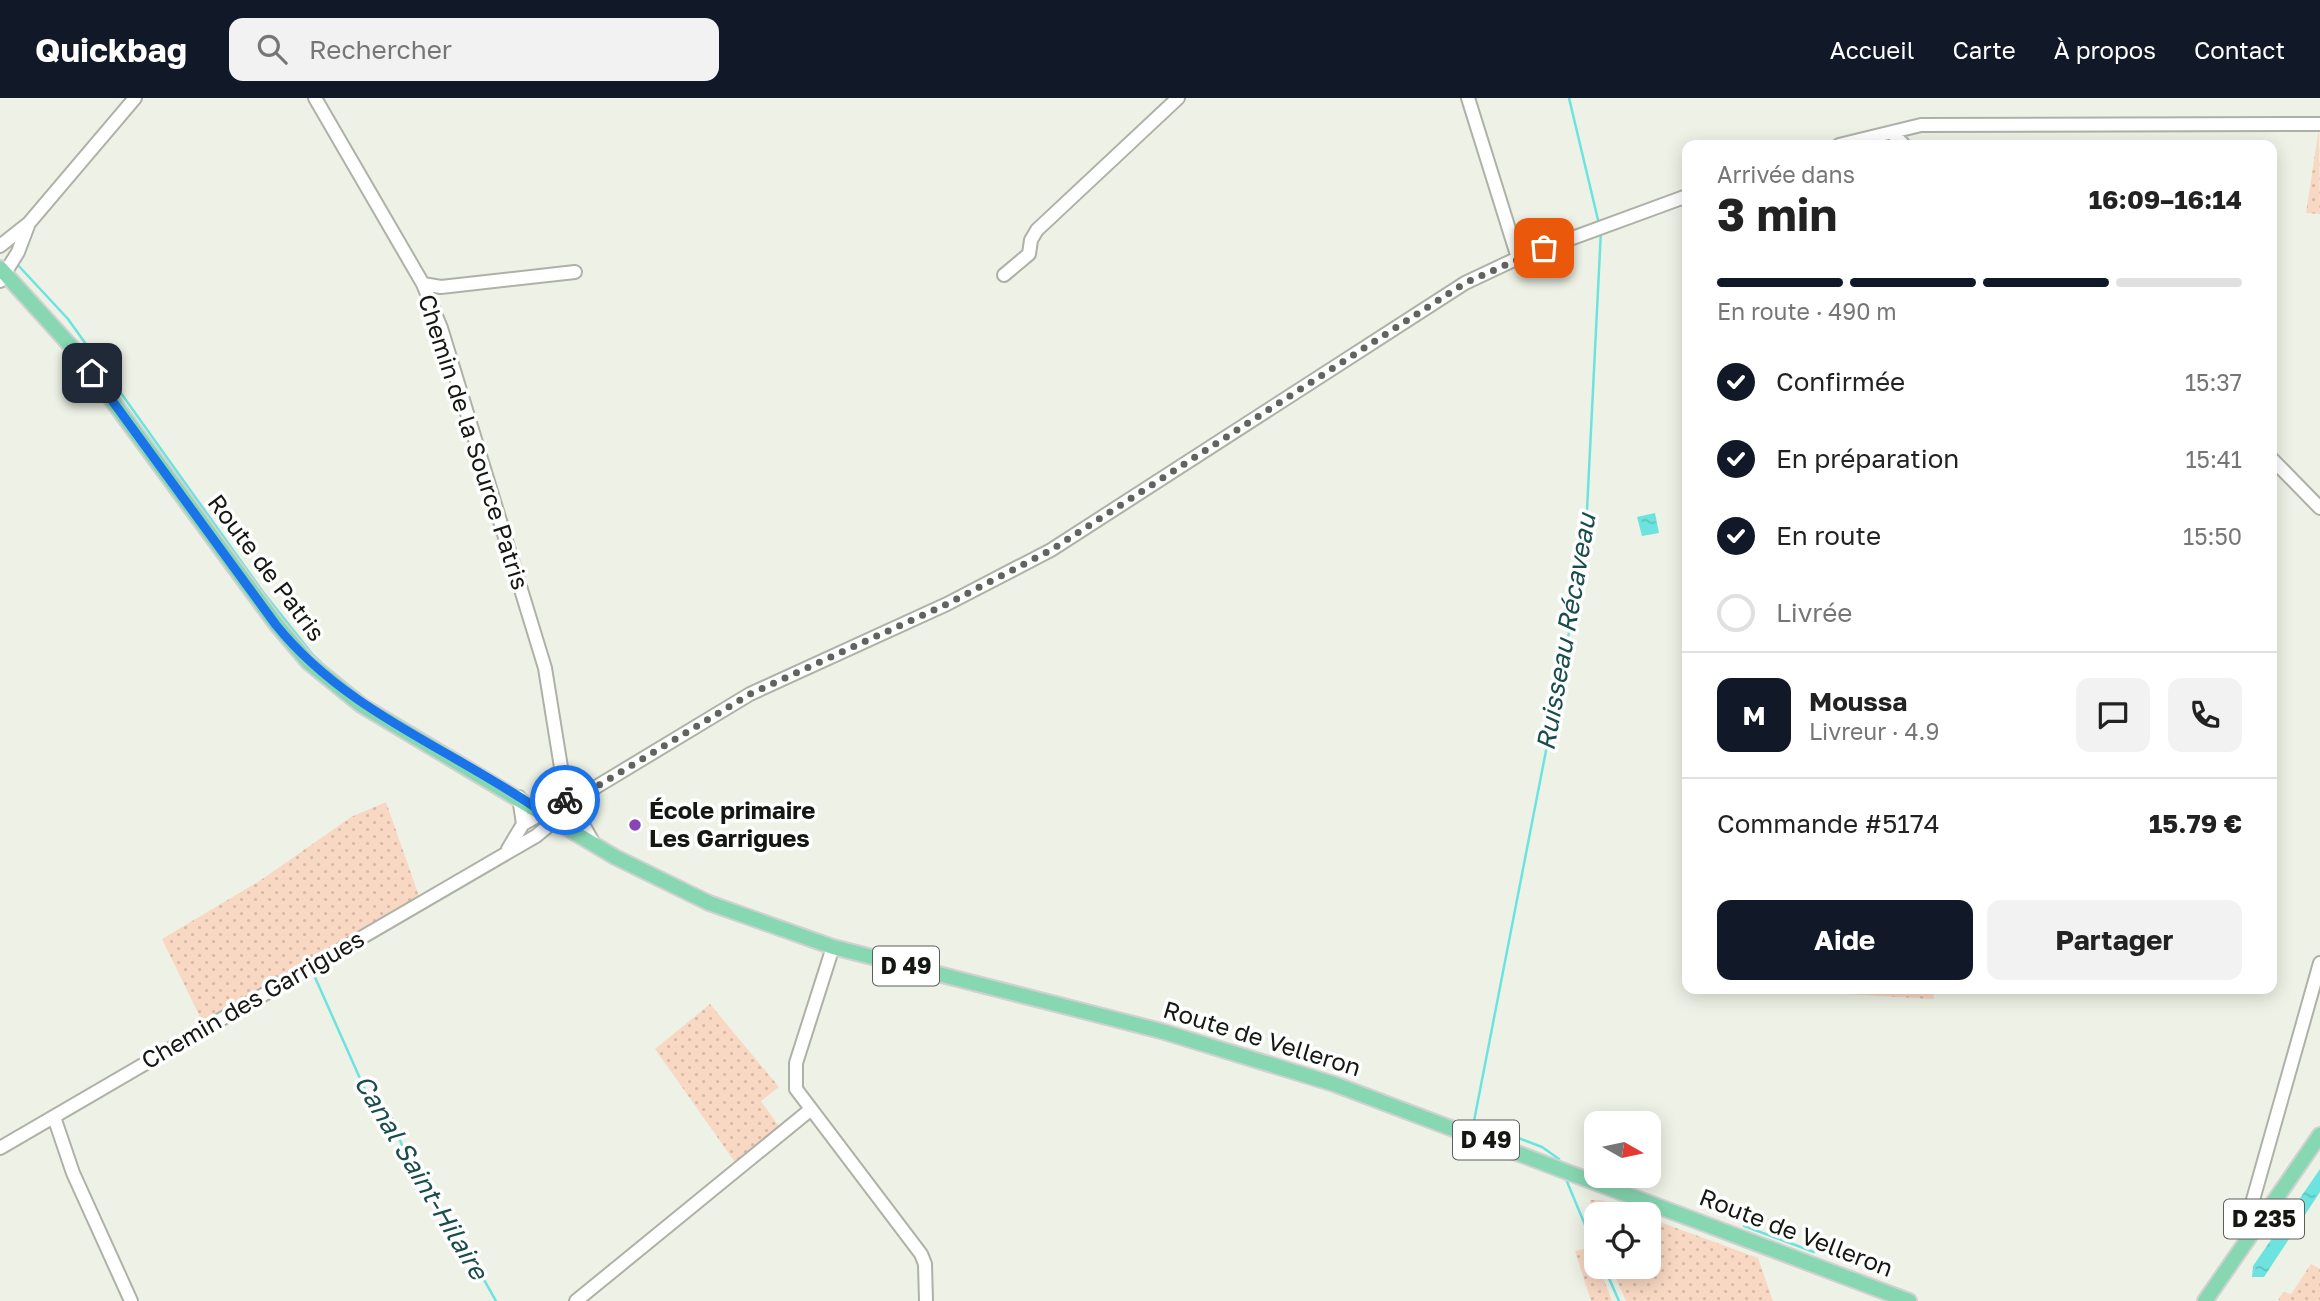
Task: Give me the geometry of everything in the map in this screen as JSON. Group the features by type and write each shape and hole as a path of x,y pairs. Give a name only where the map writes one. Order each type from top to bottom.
{"main road":[{"name":"Route de Patris","path":"2,274 78,354 276,625 308,662 361,705 519,797 595,846"},
{"name":"Route de Velleron","path":"595,846 709,903 833,947 1161,1031 1294,1071 1528,1155 1909,1301"},
{"name":"D 235","path":"2205,1301 2320,1135"}],"street":[{"name":"Chemin de la Source Patris","path":"315,98 423,284 441,328 545,668 575,802"},
{"path":"1004,275 1028,254 1031,240 1037,230 1178,98"},
{"path":"1468,98 1518,258"},
{"path":"0,246 29,223 131,103"},
{"path":"1861,140 1921,125 2320,124"},
{"path":"1892,133 1899,140"},
{"name":"Chemin des Garrigues","path":"0,1148 536,836 596,787 750,694 947,604 1051,550 1454,290 1518,258 1682,198"},
{"path":"2,274 29,223"},
{"path":"423,284 441,287 575,272"},
{"path":"2277,464 2320,508"},
{"path":"519,797 523,824"},
{"path":"575,802 581,821 595,846"},
{"name":"Chemin des Garrigues","path":"505,852 523,824 542,812 575,802"},
{"path":"833,947 796,1063 796,1089 921,1254 925,1264 926,1301"},
{"path":"2247,1221 2320,963"},
{"path":"576,1301 810,1110"},
{"path":"54,1117 73,1173 131,1301"}],"shaded area":[{"path":"2319,128 2320,214 2306,213"},
{"path":"386,802 419,896 202,1021 162,939 261,880 351,817"},
{"path":"1846,994 1934,994 1934,999"},
{"path":"710,1004 779,1087 761,1101 781,1129 737,1165 655,1049"},
{"path":"1661,1222 1758,1258 1773,1301 1626,1301 1616,1279 1661,1279"},
{"path":"1584,1249 1584,1279 1604,1279 1612,1301 1591,1301 1575,1251"},
{"path":"2311,1264 2320,1269 2320,1301 2278,1301 2283,1292 2291,1294"}],"water":[{"path":"1655,513 1659,533 1642,536 1637,517"},
{"path":"2320,1169 2320,1192 2264,1277 2252,1277 2253,1266"}],"waterway":[{"name":"Ruisseau Récaveau","path":"1569,98 1599,224"},
{"name":"Ruisseau Récaveau","path":"1559,1159 1542,1147 1474,1121 1585,550 1601,230"},
{"path":"16,263 68,319 263,592 313,655 329,670"},
{"path":"351,688 360,694"},
{"name":"Canal Saint-Hilaire","path":"314,975 370,1101 391,1117 405,1153 456,1230 496,1301"},
{"path":"1565,1177 1584,1222"},
{"path":"1661,1215 1666,1217"},
{"path":"1744,1226 1814,1252"},
{"path":"1609,1279 1619,1301"}],"way so far":[{"path":"565,800 596,787 750,694 806,666 947,604 1051,550 1465,283 1544,248"}],"place":[{"name":"École primaire Les Garrigues","path":"635,825"}],"route":[{"path":"92,373 276,625 308,662 361,705 542,812 565,800"}]}
